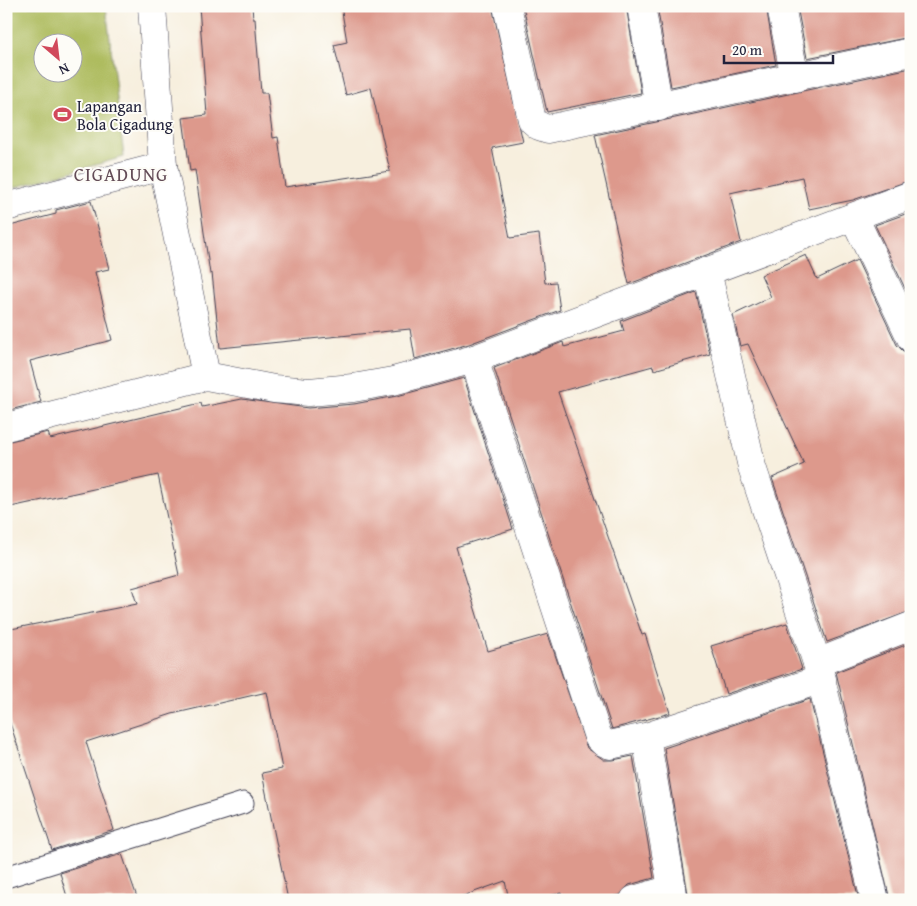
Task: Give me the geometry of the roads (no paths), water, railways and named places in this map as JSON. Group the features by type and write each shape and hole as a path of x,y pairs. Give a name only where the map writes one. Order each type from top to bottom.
{"street":[{"path":"152,6 163,166 206,376"},
{"path":"507,6 532,120 539,126 548,129 659,107 911,52"},
{"path":"641,6 659,107"},
{"path":"781,6 795,78"},
{"path":"6,206 163,166"},
{"path":"6,427 206,376 274,389 309,392 353,388 393,381 474,360 911,195"},
{"path":"854,217 911,338"},
{"path":"707,271 752,467 820,671 875,900"},
{"path":"474,360 598,737 603,742 610,745 646,737 820,671 911,626"},
{"path":"634,900 673,894 646,737"}],"lane":[{"path":"6,878 243,802"}],"place":[{"name":"Lapangan Bola Cigadung","path":"63,115"}],"district":[{"name":"CIGADUNG","path":"121,174"}]}
